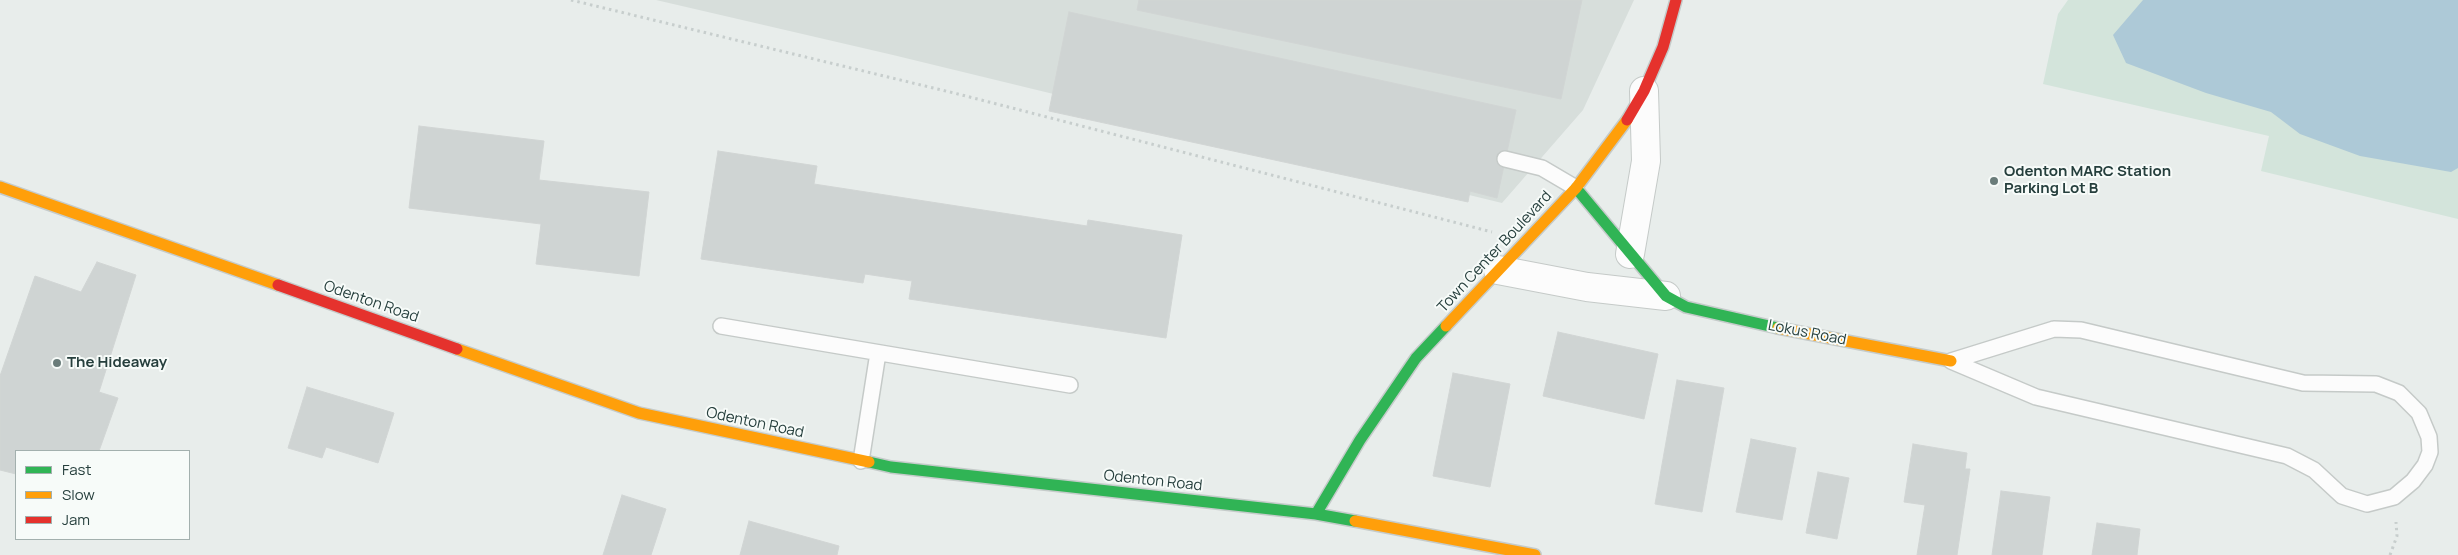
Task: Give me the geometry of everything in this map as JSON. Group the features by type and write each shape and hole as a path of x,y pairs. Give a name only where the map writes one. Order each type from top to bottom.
{"street":[{"name":"Town Center Boulevard","path":"1316,514 1360,440 1416,358 1576,188 1618,133 1644,91 1663,47 1676,0"},
{"path":"1630,254 1646,161 1644,91"},
{"name":"Odenton Road","path":"0,187 639,413 891,467 1316,514 1535,555"},
{"name":"Lokus Road","path":"1576,188 1666,296 1686,307 1723,318 1951,361"},
{"name":"Lokus Road","path":"1498,270 1587,287 1666,296"}],"lane":[{"path":"1505,159 1542,168 1576,188"},
{"path":"721,326 1070,385"},
{"path":"2054,329 2081,330 2303,382 2376,384 2399,393 2419,413 2429,437 2430,452 2425,465 2413,481 2394,497 2367,504 2342,496 2314,470 2287,456 2036,397 1951,361 2054,329"},
{"path":"861,461 878,353"}],"path":[{"path":"571,0 958,94 1408,212 1497,233"},
{"path":"2390,555 2397,536 2394,497"}],"shaded area":[{"path":"656,0 1634,0 1583,110 1502,203 893,55"},
{"path":"2068,0 2458,0 2458,219 2261,171 2269,136 2043,84 2058,14"}],"water":[{"path":"2143,0 2458,0 2458,168 2451,172 2360,156 2300,134 2271,112 2206,93 2126,63 2113,35"}],"building":[{"path":"1139,0 1582,0 1561,99 1137,10"},
{"path":"1069,12 1516,110 1497,198 1470,191 1468,202 1049,111"},
{"path":"419,126 544,141 539,180 649,192 639,276 536,264 541,224 409,208"},
{"path":"718,151 817,166 814,184 1087,226 1088,220 1182,235 1166,338 909,299 912,281 865,274 863,283 701,259"},
{"name":"The Hideaway","path":"97,262 136,275 99,392 118,398 99,450 15,450 15,474 0,470 0,376 35,276 81,292"},
{"path":"1558,332 1658,354 1644,419 1543,396"},
{"path":"1453,373 1510,384 1490,487 1433,476"},
{"path":"1677,380 1724,388 1702,512 1655,504"},
{"path":"307,387 394,413 378,463 326,447 322,458 288,448"},
{"path":"1751,439 1796,448 1782,520 1736,512"},
{"path":"1913,444 1967,453 1965,469 1970,469 1957,555 1917,555 1925,505 1904,502"},
{"path":"1818,472 1849,478 1837,539 1806,533"},
{"path":"2001,491 2050,497 2042,555 1992,555"},
{"path":"622,495 666,509 651,555 603,555"},
{"path":"749,521 839,546 837,555 740,555"},
{"path":"2097,523 2140,529 2137,555 2092,555"}],"traffic: fast":[{"path":"1576,188 1666,296 1686,307 1778,328"},
{"path":"1316,514 1360,440 1416,358 1446,326"},
{"path":"869,462 891,467 1316,514 1355,521"}],"traffic: slow":[{"path":"1446,326 1576,188 1627,120"},
{"path":"0,187 278,285"},
{"path":"1778,328 1951,361"},
{"path":"457,349 639,413 869,462"},
{"path":"1355,521 1535,555"}],"traffic: jam":[{"path":"1627,120 1644,91 1663,47 1676,0"},
{"path":"278,285 457,349"}],"place":[{"name":"Odenton MARC Station Parking Lot B","path":"1994,181"},
{"name":"The Hideaway","path":"57,363"}]}
